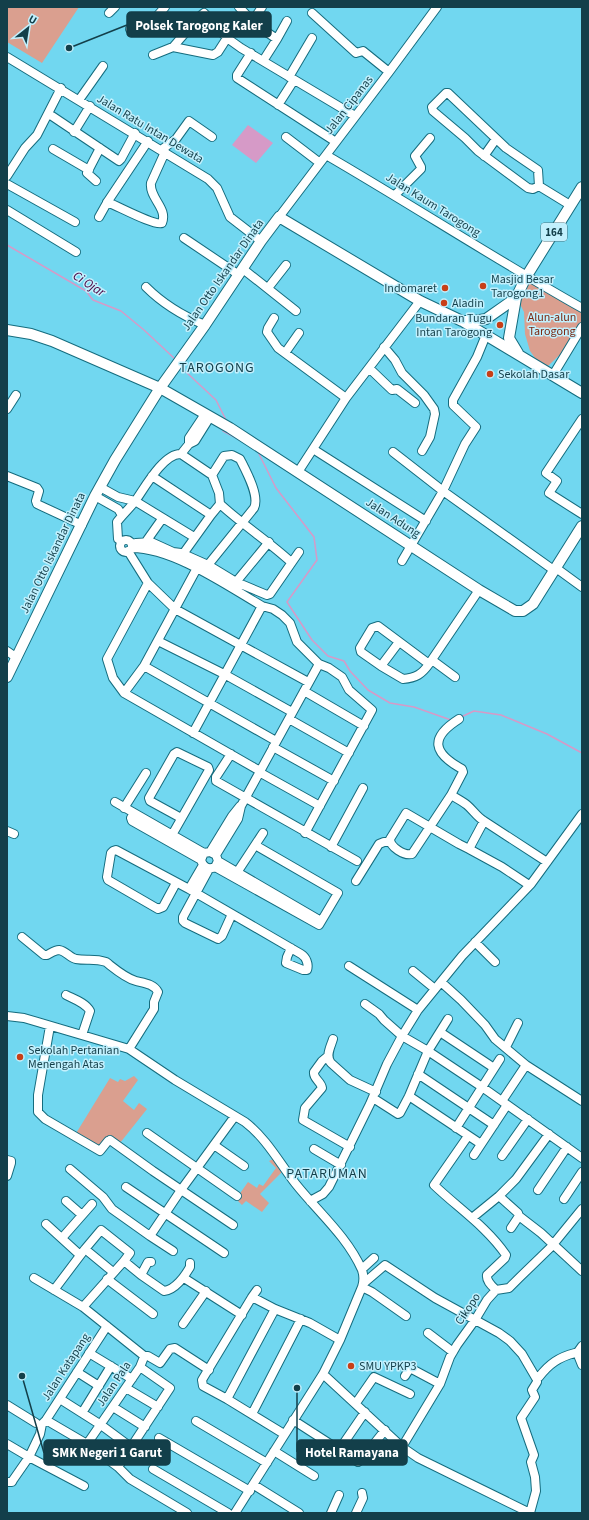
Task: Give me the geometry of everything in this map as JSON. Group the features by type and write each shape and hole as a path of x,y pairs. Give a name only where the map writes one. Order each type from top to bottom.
{"main road":[{"name":"Jalan Otto Iskandar Dinata","path":"7,677 97,492 160,388 279,217 420,301 462,321 474,321 486,319 516,298 526,277 582,187"},
{"path":"516,298 509,338 518,354"},
{"path":"504,307 509,308 514,312"},
{"path":"486,319 486,335"},
{"path":"462,321 582,393"},
{"name":"Jalan Adung","path":"7,330 32,334 52,341 160,388 226,426 515,612 523,611 533,604 582,526"},
{"path":"498,342 509,338"}],"street":[{"path":"130,29 152,20 165,7"},
{"path":"239,7 252,22 277,39"},
{"path":"252,22 262,7"},
{"name":"Jalan Cipanas","path":"279,217 437,7"},
{"path":"153,55 173,46 204,13 227,38 355,116"},
{"path":"312,13 356,53 363,51 389,72"},
{"path":"263,61 287,21"},
{"path":"173,46 213,55 218,52 227,38"},
{"path":"278,105 312,38"},
{"path":"251,53 237,75 237,78 336,142"},
{"name":"Jalan Ratu Intan Dewata","path":"7,57 135,133 214,183 221,194 225,209 230,217 261,241"},
{"path":"79,100 103,66"},
{"path":"7,176 25,148 37,135 61,88"},
{"path":"444,94 448,94 506,148 538,170 539,186 533,189 528,188 484,156 432,111 432,107 444,94"},
{"path":"74,132 90,106"},
{"path":"49,114 119,161 135,133"},
{"path":"107,202 150,222 159,225 163,223 164,215 152,194 151,188 151,183 163,151 176,140 189,121 212,137"},
{"path":"286,137 320,163"},
{"path":"395,195 421,169 422,166 415,156 430,138"},
{"path":"484,156 496,139"},
{"path":"99,217 107,202 148,141"},
{"path":"96,181 88,175 100,148"},
{"path":"53,149 89,170"},
{"name":"Jalan Kaum Tarogong","path":"326,155 395,195 526,277 582,308"},
{"path":"7,184 75,222"},
{"path":"539,186 570,205"},
{"path":"7,210 76,252"},
{"path":"184,238 268,288 296,311"},
{"path":"268,288 286,265"},
{"path":"146,287 155,296 181,314 205,325"},
{"path":"298,472 346,398 420,301"},
{"path":"274,318 267,332 278,348 346,398"},
{"path":"553,375 582,327"},
{"path":"285,353 299,333"},
{"path":"402,561 443,491 465,444 476,427 453,405 453,400 477,357 486,335"},
{"path":"384,348 395,360 402,373 424,395 434,409 435,414 430,436 422,451"},
{"path":"369,368 392,390 398,390 416,403"},
{"path":"7,409 16,395"},
{"path":"181,454 189,444 195,440 207,416"},
{"path":"582,419 543,471 557,481 549,494 582,514"},
{"path":"313,448 426,521"},
{"path":"392,452 443,491 582,587"},
{"path":"291,562 269,542 241,524 220,504 219,494 212,475 181,454 176,454 152,476 135,501 117,522 118,538 122,541 120,545 124,551 145,542 151,542 208,565 236,582 267,596 270,594 299,552"},
{"path":"208,565 254,508 256,501 249,478 240,459 232,455 224,456 212,475"},
{"path":"7,476 37,488 39,491 36,501 37,504 82,525"},
{"path":"152,476 211,515"},
{"path":"97,492 135,501 194,537"},
{"path":"97,492 118,509 122,515"},
{"path":"183,554 194,537 220,504"},
{"path":"145,542 162,518"},
{"path":"236,582 269,542"},
{"path":"131,547 145,548 170,556 197,568 262,606 273,609 290,623 297,642 319,664 329,668 342,677 349,690 372,710 305,833"},
{"path":"131,547 148,583 175,609 308,682"},
{"path":"124,693 144,666 197,568"},
{"path":"148,583 107,659 113,678 124,693 320,806"},
{"path":"455,677 431,662 399,642 378,626 372,628 361,646 360,650 381,666 403,679 417,676 423,672 431,662 479,590"},
{"path":"193,733 262,606"},
{"path":"158,641 224,674 349,753"},
{"path":"381,666 399,642"},
{"path":"7,651 17,658"},
{"path":"232,914 222,936 218,939 183,921 192,891 210,860 232,816 243,802 319,664"},
{"path":"144,666 208,703 334,781"},
{"path":"304,691 364,726"},
{"path":"389,842 392,846 407,854 410,854 451,794 463,772 462,769 442,756 439,748 439,740 445,728 459,719"},
{"path":"172,835 209,770 208,768 177,752 170,760 149,798 150,801 181,818"},
{"path":"231,754 216,777 216,781 243,802 305,833 357,862"},
{"path":"124,808 146,773"},
{"path":"331,847 364,788"},
{"path":"451,794 463,801 476,816 546,862"},
{"path":"115,802 269,894"},
{"path":"389,842 405,813 502,867 529,886"},
{"path":"134,814 131,818 132,821 210,860 238,872 269,894 319,925 338,893 255,845"},
{"path":"310,1201 323,1194 329,1187 375,1095 387,1064 418,1010 476,942 529,886 581,816"},
{"path":"469,849 484,821"},
{"path":"238,872 262,832"},
{"path":"356,881 379,844 389,842"},
{"path":"176,883 163,907 158,909 108,880 107,877 111,853 116,850 192,891 291,948"},
{"path":"22,937 44,955 61,950 75,959 91,958 101,960 132,979 146,983 157,989 158,992 154,1002 154,1009 129,1049"},
{"path":"476,942 495,962"},
{"path":"349,966 418,1010"},
{"path":"413,971 435,989"},
{"path":"441,982 485,1025 495,1040 506,1047 526,1065 582,1101"},
{"path":"66,995 84,1004 90,1011 82,1036"},
{"path":"365,1004 379,1014 402,1036 428,1051 482,1087 582,1158"},
{"path":"7,1016 24,1018 129,1049 254,1129 310,1201 341,1236 362,1269 363,1285 406,1316"},
{"path":"328,1056 328,1060 350,1080 375,1095 398,1114 401,1112 409,1096 428,1051 448,1019"},
{"path":"506,1047 518,1023"},
{"path":"50,1026 38,1094 38,1112 45,1119 100,1151 109,1141 233,1225"},
{"path":"440,1032 494,1068"},
{"path":"334,1039 328,1056 322,1061 314,1072 314,1077 321,1084 322,1088 305,1108 303,1120 350,1147"},
{"path":"456,1128 500,1059"},
{"path":"474,1155 494,1125 504,1103 526,1065"},
{"path":"418,1074 494,1125"},
{"path":"409,1096 481,1144"},
{"path":"150,1236 181,1190 235,1116"},
{"path":"502,1156 528,1119"},
{"path":"147,1134 237,1196"},
{"path":"472,1218 499,1196 516,1179 549,1134"},
{"path":"468,1136 434,1185 472,1218 506,1255 505,1258 487,1275 487,1278 496,1290"},
{"path":"214,1145 244,1166"},
{"path":"538,1190 567,1147"},
{"path":"314,1149 341,1165"},
{"path":"7,1160 11,1161 7,1176"},
{"path":"70,1169 103,1197 112,1209 173,1251"},
{"path":"564,1199 582,1172"},
{"path":"126,1187 224,1253"},
{"path":"499,1196 516,1210 519,1216 534,1227 582,1271"},
{"path":"66,1201 82,1216"},
{"path":"62,1238 92,1204"},
{"name":"Cikopo","path":"402,1446 440,1384 453,1352 487,1300 496,1290 509,1288 552,1245 582,1209"},
{"path":"511,1228 519,1216"},
{"path":"575,1218 582,1225"},
{"path":"46,1224 62,1238 113,1272"},
{"path":"54,1290 101,1230 130,1253 83,1307"},
{"path":"362,1269 374,1258"},
{"path":"124,1261 164,1291 168,1290 184,1278 190,1267 190,1263"},
{"path":"142,1276 148,1262 151,1262"},
{"path":"235,1513 323,1374 340,1340 363,1285 385,1265 435,1298 500,1333 522,1354 534,1377 537,1378"},
{"name":"Jalan Pala","path":"34,1278 83,1307 144,1356 140,1367 87,1444"},
{"path":"184,1278 242,1315"},
{"path":"107,1279 153,1314"},
{"path":"183,1324 206,1291"},
{"path":"284,1434 202,1385 202,1380 254,1293 275,1309 301,1319 340,1340"},
{"path":"227,1399 275,1309"},
{"path":"252,1414 301,1319"},
{"name":"Jalan Katapang","path":"7,1482 12,1482 29,1456 40,1434 42,1424 107,1326"},
{"path":"428,1333 453,1352"},
{"path":"323,1374 402,1446 418,1458 530,1513 536,1491 535,1477 531,1462 534,1455 521,1418 535,1399 532,1390 537,1382 537,1378 554,1361 567,1355 577,1353 582,1346"},
{"path":"144,1356 148,1356 160,1363 170,1350 175,1348 208,1370"},
{"path":"89,1353 132,1379"},
{"path":"577,1353 582,1365"},
{"path":"82,1413 111,1366"},
{"path":"118,1468 170,1387 140,1367"},
{"path":"405,1376 410,1368 440,1384"},
{"path":"77,1372 99,1386"},
{"path":"356,1404 374,1376 410,1394"},
{"path":"126,1388 158,1407"},
{"path":"60,1399 101,1425 132,1448"},
{"path":"7,1405 36,1423"},
{"path":"113,1407 145,1427"},
{"path":"339,1450 364,1412"},
{"path":"46,1420 87,1444 130,1479 188,1513"},
{"path":"293,1420 358,1462 360,1462 385,1430"},
{"path":"196,1421 267,1462"},
{"path":"158,1438 299,1513"},
{"path":"7,1444 84,1486"},
{"path":"274,1451 314,1476"},
{"path":"153,1469 228,1513"},
{"path":"356,1513 363,1498 362,1492"},
{"path":"331,1513 339,1495"}],"green space":[{"path":"7,7 79,7 42,63 7,42"},
{"name":"Alun-alun Tarogong","path":"532,278 582,310 582,327 576,339 548,366 538,362 530,351 525,334 524,312 519,302 522,293"},
{"path":"134,1076 138,1080 123,1101 134,1110 139,1103 147,1109 120,1143 111,1137 99,1149 75,1135 110,1078 118,1082 120,1079 125,1081"},
{"path":"275,1158 282,1172 260,1194 269,1203 262,1212 246,1201 242,1205 236,1199 248,1182 257,1188 259,1184 263,1186 276,1168 269,1161"}],"shaded area":[{"path":"248,125 273,143 256,163 232,145"}],"waterway":[{"name":"Ci Ojar","path":"7,245 86,291 93,300 121,311 175,359"},
{"path":"186,372 216,400 226,420"},
{"path":"224,430 223,431 240,440"},
{"path":"257,450 276,488 314,537 317,560 287,602 312,640 328,656 344,661 350,671 368,690 390,703 414,707 451,720"},
{"path":"461,717 474,711 501,715 547,734 582,753"}],"place":[{"name":"Polsek Tarogong Kaler","path":"69,48"},
{"name":"Masjid Besar Tarogong1","path":"483,286"},
{"name":"Indomaret","path":"445,288"},
{"name":"Aladin","path":"444,303"},
{"name":"Bundaran Tugu Intan Tarogong","path":"500,325"},
{"name":"Sekolah Dasar","path":"490,374"},
{"name":"Sekolah Pertanian Menengah Atas","path":"20,1057"},
{"name":"SMU YPKP3","path":"351,1366"},
{"name":"SMK Negeri 1 Garut","path":"22,1376"},
{"name":"Hotel Ramayana","path":"297,1388"}],"district":[{"name":"TAROGONG","path":"217,368"},
{"name":"PATARUMAN","path":"327,1174"}]}
